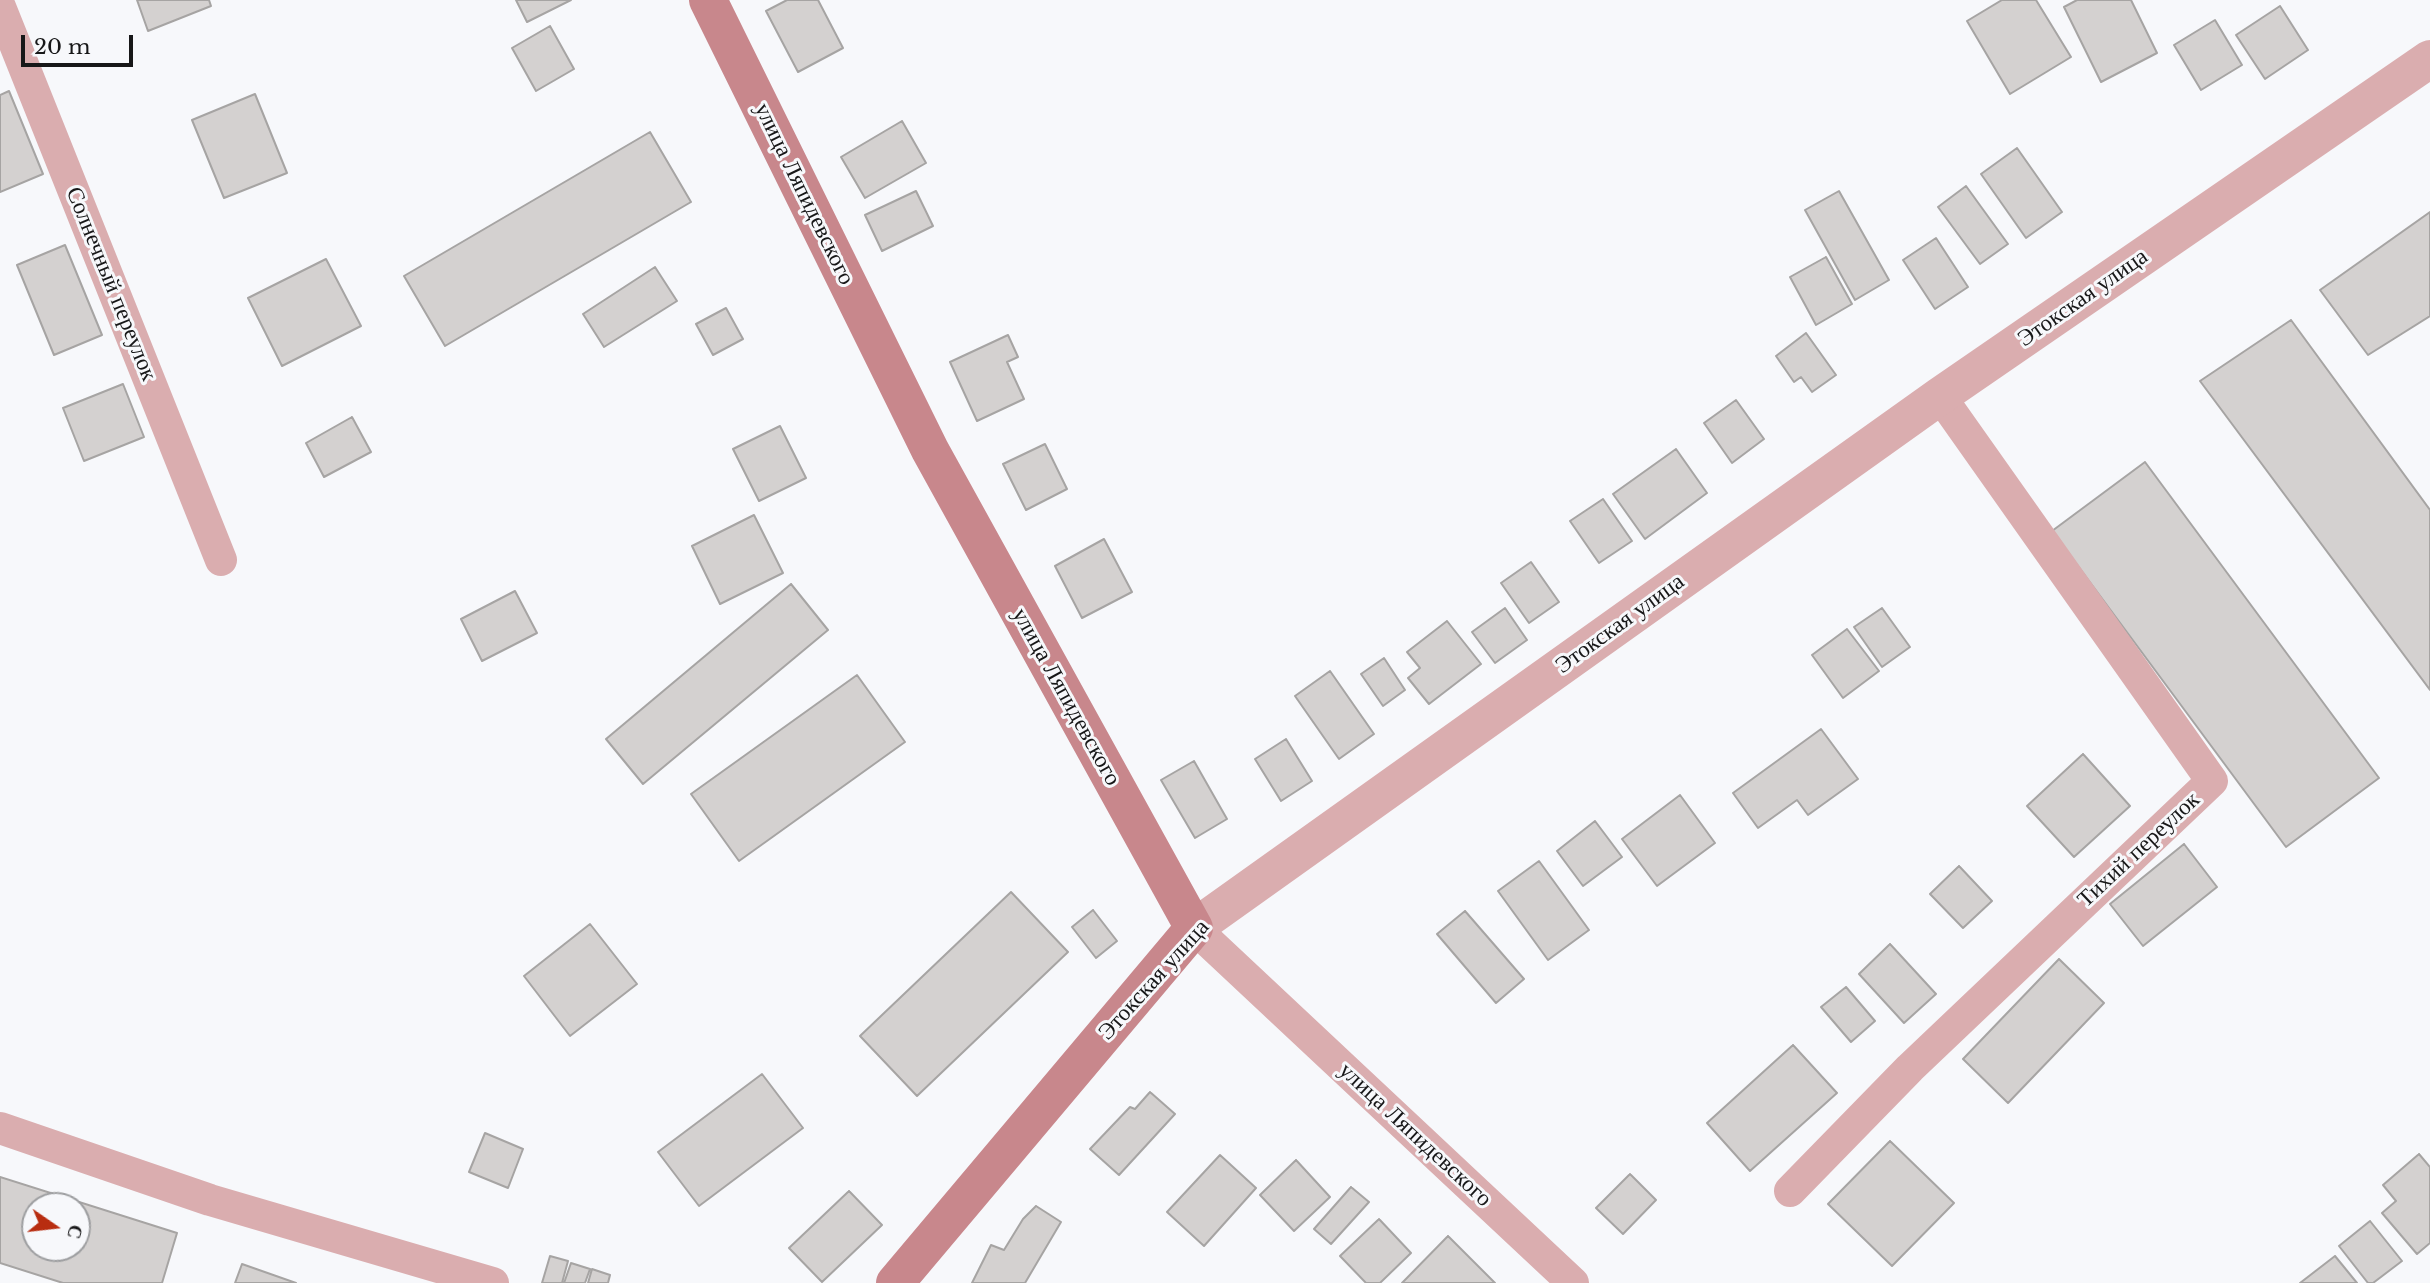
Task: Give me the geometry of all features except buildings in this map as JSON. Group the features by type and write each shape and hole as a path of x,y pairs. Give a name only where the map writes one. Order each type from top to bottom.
{"main road":[{"name":"улица Ляпидевского","path":"708,0 930,450 1194,928"},
{"name":"Этокская улица","path":"895,1283 1194,928"}],"street":[{"name":"Солнечный переулок","path":"0,7 221,561"},
{"name":"Этокская улица","path":"1194,928 1940,396 2430,59"},
{"name":"Тихий переулок","path":"1790,1191 1910,1068 2212,781 1940,396"},
{"name":"улица Ляпидевского","path":"1194,928 1573,1283"},
{"path":"0,1128 209,1200 493,1283"}]}
